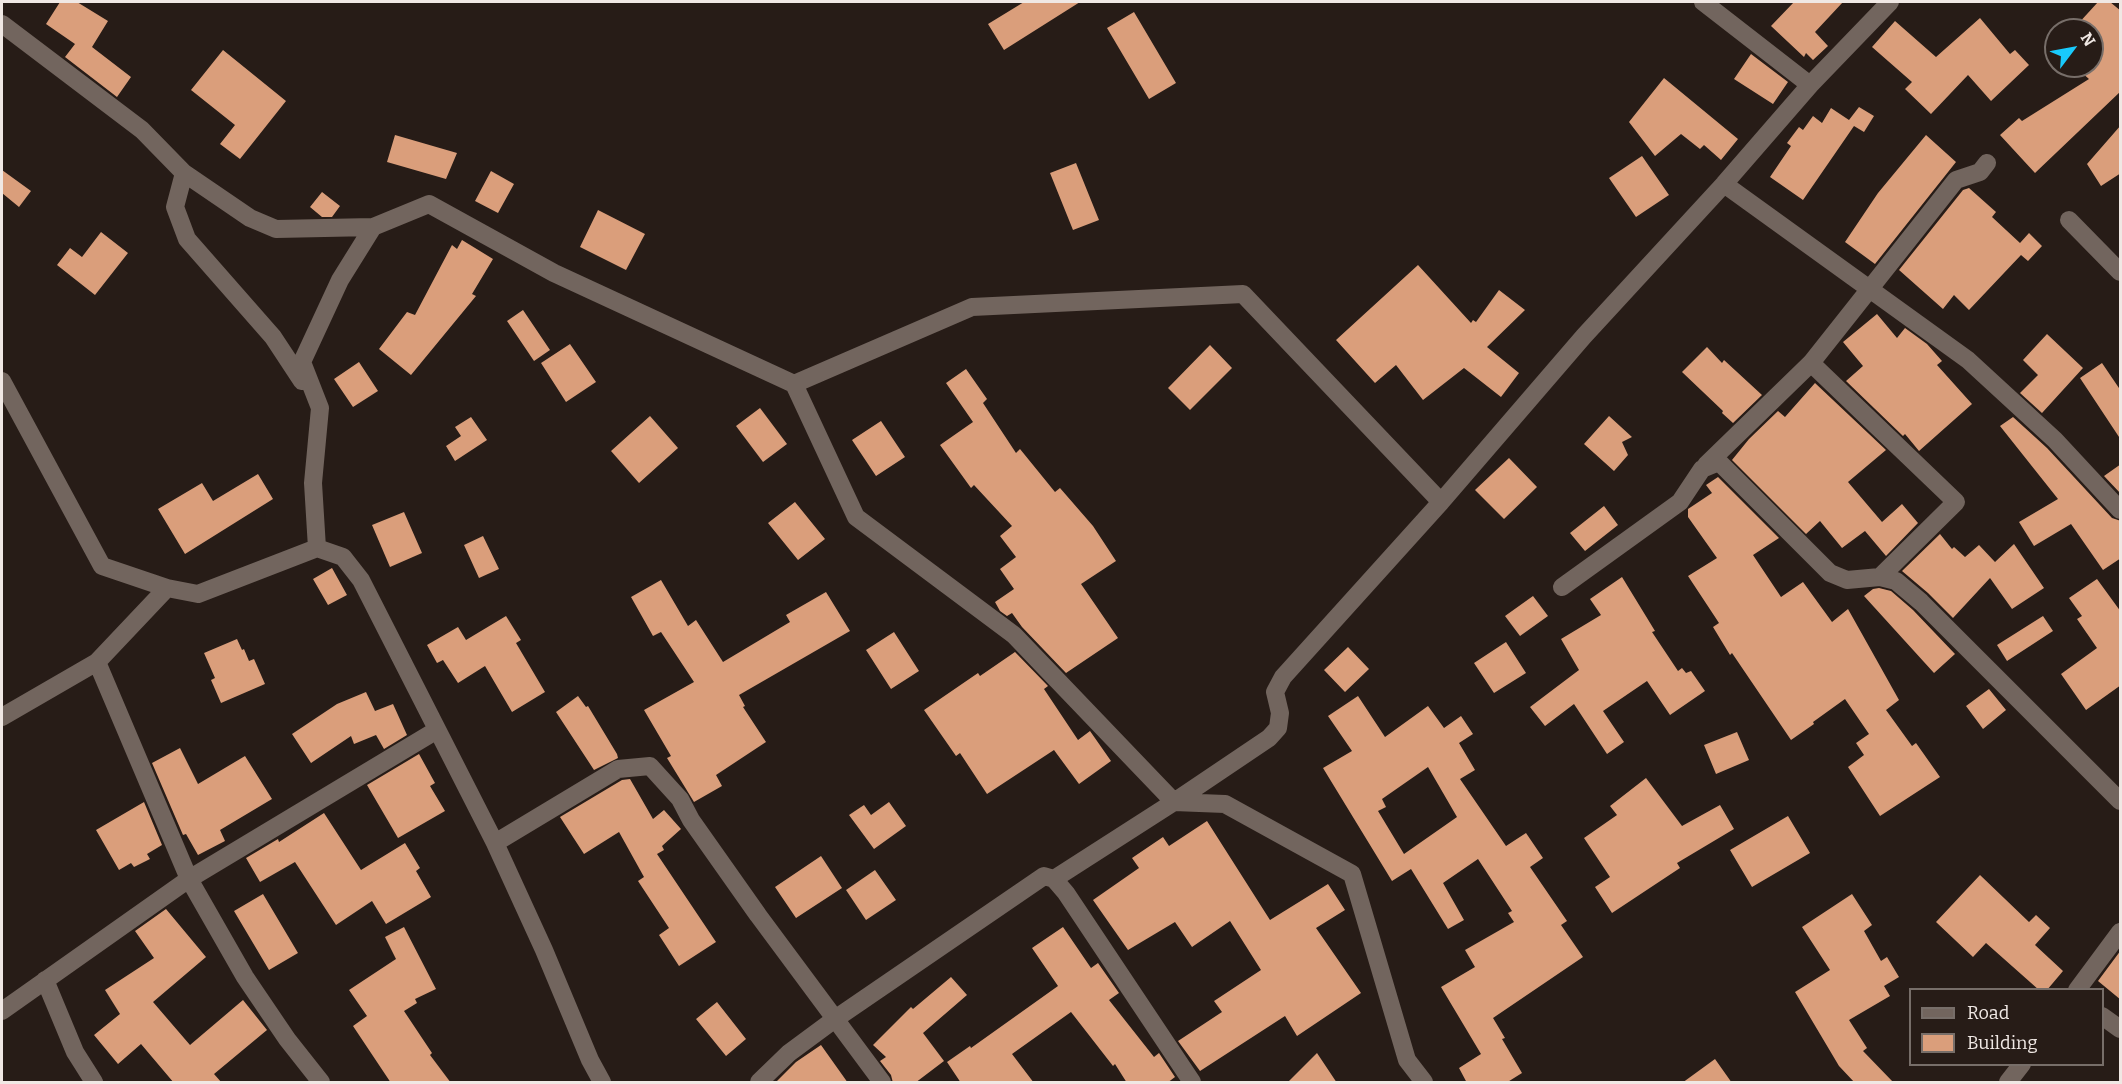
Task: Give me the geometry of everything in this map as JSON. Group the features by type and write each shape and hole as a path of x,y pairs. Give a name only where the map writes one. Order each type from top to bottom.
{"street":[{"path":"1703,2 1810,85"},
{"path":"1054,879 1269,738 1278,728 1280,713 1275,692 1283,677 1441,502 1584,336 1724,184 1810,85 1890,2"},
{"path":"2,24 142,130 184,172 250,218 276,229 373,227 429,204 554,273 794,384 856,517 1014,635 1174,802 1226,804 1352,874 1407,1060 1424,1083"},
{"path":"1562,587 1680,502 1702,469 1811,363 1956,180 1980,172 1986,163"},
{"path":"184,172 175,207 187,238 273,337 320,408"},
{"path":"1724,184 1968,360 2055,440 2121,510"},
{"path":"2069,220 2121,272"},
{"path":"317,548 313,483 320,408 302,362 340,280 373,227"},
{"path":"794,384 972,307 1243,294 1441,502"},
{"path":"1811,363 1956,502 1880,577"},
{"path":"2,381 102,566 167,588 198,594 317,548 343,557 361,580 495,843 602,1083"},
{"path":"1702,469 1719,462 1830,573 1847,580 1880,577 1896,581 1921,602 2121,801"},
{"path":"2,717 97,662 167,588"},
{"path":"97,662 189,879 245,977 287,1039 321,1083"},
{"path":"2,1011 189,879 437,730"},
{"path":"495,843 618,769 650,766 680,799 704,839 882,1083"},
{"path":"759,1083 789,1053 835,1019 1044,876 1054,879 1066,893 1192,1083"},
{"path":"2079,988 2121,932"},
{"path":"45,980 75,1052 94,1083"},
{"path":"2104,1017 2121,1029"},
{"path":"2008,1083 2021,1066"}],"building":[{"path":"60,2 77,2 108,21 92,47 131,77 117,97 65,57 75,44 46,24"},
{"path":"1024,2 1080,2 1004,50 988,24"},
{"path":"1794,2 1843,2 1815,32 1828,46 1813,60 1806,53 1804,57 1771,26"},
{"path":"2098,2 2110,2 2121,11 2121,91 2035,173 2000,135 2019,118 2022,121 2088,78 2104,78 2104,18 2083,18"},
{"path":"1134,12 1176,83 1149,99 1107,28"},
{"path":"1980,18 2010,54 2015,50 2029,65 1991,101 1968,75 1931,114 1905,89 1912,82 1872,47 1895,21 1936,57"},
{"path":"223,50 286,101 240,159 220,144 235,125 191,90"},
{"path":"1751,54 1788,82 1773,104 1734,79"},
{"path":"1664,78 1738,139 1721,160 1704,145 1700,149 1681,134 1655,156 1629,122"},
{"path":"1859,107 1874,116 1864,132 1854,126 1803,200 1770,177 1791,146 1787,143 1799,127 1803,130 1813,116 1822,123 1831,108 1849,120"},
{"path":"2121,125 2121,173 2101,186 2087,164"},
{"path":"395,135 457,153 446,179 387,162"},
{"path":"1926,135 1956,162 1875,264 1845,242 1878,193"},
{"path":"1642,156 1669,195 1636,217 1609,178"},
{"path":"1076,163 1099,220 1073,230 1050,173"},
{"path":"2,170 31,191 19,207 2,193"},
{"path":"491,171 514,184 498,213 475,201"},
{"path":"1969,188 1996,212 1992,217 2020,243 2029,233 2042,246 2028,261 2021,255 1969,310 1954,295 1943,309 1899,270 1963,190"},
{"path":"322,192 340,206 332,217 322,217 310,207"},
{"path":"598,210 645,234 626,270 580,247"},
{"path":"101,232 128,253 95,295 57,265 70,248 82,257"},
{"path":"462,240 493,259 472,294 476,296 411,375 379,349 407,312 415,315 452,245 457,249"},
{"path":"1418,265 1471,323 1473,320 1476,322 1499,290 1525,310 1487,347 1519,373 1501,397 1464,368 1423,400 1396,365 1375,383 1336,340"},
{"path":"523,310 550,350 534,361 507,321"},
{"path":"1877,314 1897,338 1905,328 1927,344 1942,361 1937,365 1972,404 1919,451 1905,434 1903,436 1846,381 1863,366 1843,342"},
{"path":"2047,334 2083,368 2042,413 2020,393 2038,375 2023,360"},
{"path":"570,344 596,382 566,402 541,363"},
{"path":"1210,345 1232,368 1190,410 1168,388"},
{"path":"1707,347 1722,363 1724,360 1762,395 1733,423 1682,372"},
{"path":"359,362 378,391 353,407 334,379"},
{"path":"2102,363 2121,391 2121,440 2080,378"},
{"path":"966,369 987,399 983,403 1016,453 1020,449 1055,492 1060,488 1093,526 1116,561 1081,584 1118,638 1066,673 1022,627 1012,613 1007,616 1000,611 995,602 1014,589 1000,569 1016,557 1000,536 1012,526 974,485 971,488 940,445 973,422 946,383"},
{"path":"1815,383 1886,450 1848,482 1882,522 1902,504 1918,523 1886,556 1865,531 1842,548 1820,521 1806,534 1732,460 1749,439 1778,411 1785,417"},
{"path":"760,408 787,444 763,462 736,426"},
{"path":"650,416 678,448 639,483 611,451"},
{"path":"1609,416 1632,437 1622,442 1628,455 1614,471 1584,444"},
{"path":"471,417 487,440 455,461 446,446 461,436 455,427"},
{"path":"2013,417 2047,448 2112,518 2121,521 2121,558 2103,570 2071,524 2034,546 2019,522 2058,499 2000,426"},
{"path":"881,421 905,457 876,476 852,440"},
{"path":"1509,458 1537,487 1504,519 1475,490"},
{"path":"2121,464 2121,494 2104,476"},
{"path":"258,474 273,499 185,554 158,509 202,483 213,501"},
{"path":"1718,477 1779,538 1753,555 1781,597 1803,582 1832,622 1848,609 1899,700 1886,710 1912,746 1916,743 1940,777 1880,816 1848,767 1864,755 1856,743 1869,734 1845,699 1791,740 1732,653 1730,655 1713,627 1719,623 1688,576 1717,558 1688,517 1688,509 1712,493 1706,485"},
{"path":"795,502 825,539 798,560 768,523"},
{"path":"1604,506 1618,525 1585,551 1570,533"},
{"path":"404,512 422,553 390,567 372,525"},
{"path":"1940,534 1952,549 1954,547 1965,557 1979,545 1995,562 2014,544 2044,588 2012,609 1990,578 1953,618 1902,571"},
{"path":"483,536 499,569 479,578 464,545"},
{"path":"332,568 347,595 328,605 313,579"},
{"path":"1622,577 1655,631 1652,632 1678,671 1682,668 1686,673 1691,671 1705,691 1670,715 1647,681 1603,711 1624,742 1607,754 1574,704 1545,726 1530,707 1579,670 1561,639 1601,615 1590,599"},
{"path":"2097,579 2121,612 2121,685 2086,710 2061,674 2097,648 2077,619 2082,616 2069,598"},
{"path":"661,580 688,626 696,620 723,662 790,622 786,615 826,592 850,631 739,695 745,706 743,707 766,742 716,775 722,786 694,802 667,758 671,756 644,710 694,682 661,632 653,636 631,597"},
{"path":"1873,589 1891,591 1913,610 1955,654 1934,673 1864,596"},
{"path":"1533,596 1548,616 1520,636 1505,616"},
{"path":"506,616 521,640 516,643 545,692 512,712 485,666 458,683 443,660 437,663 427,645 458,627 466,640"},
{"path":"2043,616 2053,631 2007,661 1997,645"},
{"path":"894,632 919,671 891,689 866,650"},
{"path":"237,639 249,661 254,659 265,684 221,703 211,680 215,678 204,653"},
{"path":"1506,642 1526,673 1494,693 1474,663"},
{"path":"1348,647 1369,669 1345,692 1324,670"},
{"path":"1015,652 1048,686 1044,689 1078,740 1090,731 1111,761 1079,784 1054,750 987,794 960,753 956,756 924,710 978,673 980,676"},
{"path":"1989,689 2006,710 1983,729 1966,706"},
{"path":"366,692 375,711 393,704 407,735 384,749 376,735 354,744 351,736 311,763 292,734 337,704"},
{"path":"578,696 586,707 588,706 618,758 594,770 556,712"},
{"path":"1358,696 1385,737 1428,706 1444,728 1461,716 1473,734 1459,743 1475,770 1460,779 1506,846 1526,833 1543,858 1530,867 1567,921 1561,925 1583,957 1493,1018 1505,1038 1502,1039 1522,1073 1506,1083 1467,1083 1459,1068 1481,1054 1441,987 1475,967 1465,950 1514,922 1508,913 1512,911 1478,859 1443,883 1464,920 1448,929 1411,869 1392,881 1323,768 1352,751 1328,716","holes":["1428,767 1457,817 1404,854 1378,811 1386,807 1382,799"]},
{"path":"1737,732 1749,760 1716,774 1704,745"},
{"path":"180,748 198,784 245,756 272,799 220,830 225,841 198,855 186,834 183,835 152,763"},
{"path":"419,754 435,783 430,786 445,811 398,838 367,785"},
{"path":"1646,778 1682,826 1720,805 1734,829 1677,863 1680,868 1612,913 1595,887 1610,877 1584,838 1617,815 1610,806"},
{"path":"630,779 653,819 664,810 681,829 662,846 664,850 657,854 716,942 679,966 659,935 669,928 638,881 644,877 619,832 584,854 560,817 622,780"},
{"path":"144,802 162,845 147,854 150,859 134,867 131,863 119,870 96,830"},
{"path":"889,802 906,826 874,849 849,815 864,805 871,815"},
{"path":"324,813 361,870 405,843 420,868 416,871 431,897 386,924 372,901 336,925 295,862 260,882 246,858 278,839 279,842"},
{"path":"1788,816 1810,853 1752,887 1730,850"},
{"path":"1207,821 1270,920 1328,884 1345,910 1316,928 1361,993 1297,1036 1285,1016 1200,1071 1178,1041 1222,1012 1214,1001 1261,970 1230,921 1192,947 1175,922 1128,950 1093,900 1139,868 1132,858 1163,837 1169,846"},
{"path":"821,856 842,888 796,918 775,887"},
{"path":"875,870 896,900 866,920 846,890"},
{"path":"1980,875 2029,922 2036,915 2050,928 2035,945 2063,971 2049,988 2037,988 1986,943 1973,957 1936,922"},
{"path":"263,894 298,953 269,970 234,911"},
{"path":"1852,894 1872,925 1864,931 1881,961 1887,957 1899,977 1884,986 1890,996 1849,1020 1867,1048 1863,1051 1894,1083 1855,1083 1839,1066 1795,992 1830,970 1802,927"},
{"path":"166,909 206,957 153,1002 190,1045 243,1000 267,1030 214,1074 222,1083 174,1083 141,1044 118,1064 94,1035 120,1014 105,990 154,958 135,931"},
{"path":"404,927 436,989 415,999 417,1003 404,1011 432,1053 430,1055 451,1083 391,1083 353,1026 367,1016 349,990 396,959 385,937"},
{"path":"1063,927 1091,968 1098,963 1119,993 1109,1000 1154,1057 1159,1053 1175,1077 1167,1083 1127,1083 1115,1064 1113,1066 1071,1012 1012,1054 1034,1083 961,1083 947,1062 970,1046 971,1048 1058,986 1032,948"},
{"path":"2121,950 2121,1000 2098,981"},
{"path":"951,977 967,995 923,1033 944,1061 915,1083 893,1083 891,1075 880,1061 886,1057 873,1045 911,1007 913,1009"},
{"path":"717,1002 746,1039 726,1056 696,1019"},
{"path":"821,1045 848,1083 775,1083 796,1062"},
{"path":"1317,1053 1337,1083 1287,1083"},
{"path":"1715,1059 1732,1083 1682,1083"}]}
